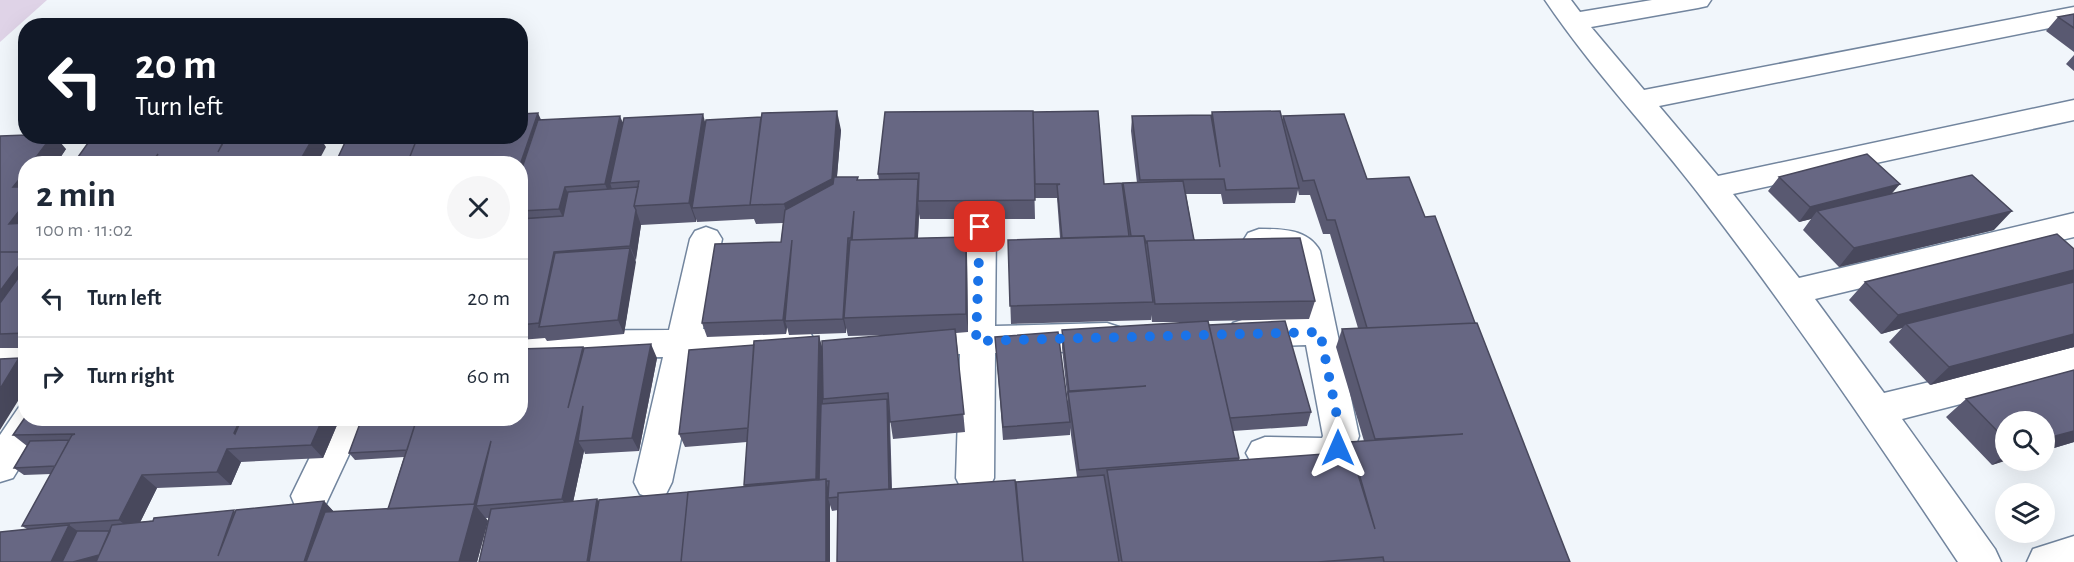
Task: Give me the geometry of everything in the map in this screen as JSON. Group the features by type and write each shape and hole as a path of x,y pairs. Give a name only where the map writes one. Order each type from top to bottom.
{"street":[{"path":"1565,11 1698,0"},
{"path":"1565,11 1712,188 1792,292 1876,410 1964,554"},
{"path":"1637,100 2074,15"},
{"path":"1712,188 2074,110"},
{"path":"1792,292 2074,225"},
{"path":"975,478 980,227"},
{"path":"653,482 686,342 706,239"},
{"path":"1229,241 1288,240 1297,244 1304,251 1341,436 1338,448 1326,454 1265,453"},
{"path":"1214,334 1320,332"},
{"path":"883,341 1142,336"},
{"path":"528,345 825,341"},
{"path":"0,354 18,354"},
{"path":"1876,410 2074,361"},
{"path":"0,466 27,426"},
{"path":"310,496 344,426"},
{"path":"2047,562 2074,554"}],"shaded area":[{"path":"0,0 47,0 27,18 18,18 18,26 0,42"}],"building":[{"path":"2074,14 2074,28 2058,17"},
{"path":"837,111 832,179 784,204 750,205 762,113"},
{"path":"1033,111 1035,200 918,201 919,173 878,174 885,112"},
{"path":"1098,111 1104,184 1122,183 1129,236 1062,238 1057,185 1060,184 1035,184 1033,112"},
{"path":"1280,111 1299,188 1226,190 1224,179 1140,180 1132,116 1211,115 1220,167 1212,112"},
{"path":"538,113 528,142 528,114"},
{"path":"703,114 689,203 634,206 639,181 610,183 624,118"},
{"path":"1344,114 1367,179 1409,177 1425,217 1435,216 1475,323 1367,328 1335,220 1327,220 1314,180 1303,181 1283,116"},
{"path":"620,116 605,184 565,187 559,209 528,211 528,156 526,156 538,120"},
{"path":"761,117 750,205 692,208 706,120"},
{"path":"18,135 18,144 46,144 37,156 18,156 18,181 13,187 18,187 18,212 9,224 18,223 18,252 0,252 0,136"},
{"path":"87,144 222,144 218,152 222,144 309,144 303,156 157,156 158,154 157,156 79,156"},
{"path":"344,144 415,144 410,156 339,156"},
{"path":"415,144 527,144 523,156 410,156"},
{"path":"1867,154 1900,184 1810,207 1779,177"},
{"path":"1972,175 2012,211 1854,248 1817,211"},
{"path":"834,177 858,177 857,180 918,179 915,238 852,240 854,211 851,238 848,238 843,319 785,321 792,240 783,320 702,323 715,244 781,242 785,210 833,184"},
{"path":"1183,181 1194,240 1147,241 1146,243 1144,236 1131,236 1123,183"},
{"path":"638,187 630,246 554,252 539,323 528,324 528,218 563,216 568,192"},
{"path":"2057,234 2074,249 2074,270 1898,315 1865,282"},
{"path":"1144,236 1153,302 1010,306 1008,240"},
{"path":"966,237 966,314 844,318 850,240"},
{"path":"1300,238 1315,301 1155,304 1147,241"},
{"path":"630,248 618,320 539,327 555,253"},
{"path":"0,252 18,252 18,267 0,291"},
{"path":"18,278 18,333 0,334 0,303"},
{"path":"2074,282 2074,334 1949,367 1906,324"},
{"path":"1208,321 1239,458 1079,470 1068,392 1146,386 1069,391 1062,330"},
{"path":"1285,321 1311,412 1230,418 1209,325"},
{"path":"1477,323 1570,562 1384,562 1383,557 1318,562 1122,562 1107,470 1351,452 1375,529 1350,442 1463,434 1375,439 1342,329"},
{"path":"955,329 964,414 890,422 888,393 823,399 822,341"},
{"path":"1058,332 1070,422 1003,427 995,337"},
{"path":"819,336 816,479 744,485 754,341"},
{"path":"651,344 632,438 578,441 583,406 562,499 476,506 491,441 474,504 388,509 414,426 528,426 528,349 583,347 568,408 584,348"},
{"path":"754,345 748,428 679,434 689,350"},
{"path":"18,358 0,389 0,359"},
{"path":"2074,370 2074,431 2055,436 2055,411 1995,411 1995,429 1966,399"},
{"path":"887,399 889,489 838,493 838,497 828,498 829,481 819,480 821,404"},
{"path":"19,426 237,426 235,434 238,426 319,426 311,445 227,449 217,472 142,475 119,520 22,526 72,435 75,434 13,435"},
{"path":"359,426 414,426 407,450 349,453"},
{"path":"69,440 55,466 14,468 30,441"},
{"path":"1104,475 1119,562 1023,562 1016,482"},
{"path":"826,479 826,562 681,562 688,492"},
{"path":"1015,480 1023,562 837,562 838,493"},
{"path":"688,492 681,562 589,562 599,500"},
{"path":"597,499 587,562 479,562 491,509"},
{"path":"324,501 304,562 96,562 112,525 153,521 154,518 234,510 218,556 236,510"},
{"path":"475,504 459,562 306,562 325,512"},
{"path":"69,525 51,562 0,562 0,532"},
{"path":"77,531 110,531 99,555 73,562 62,562"}],"route":[{"path":"980,227 976,341 1320,332 1341,436 1338,448"}]}
